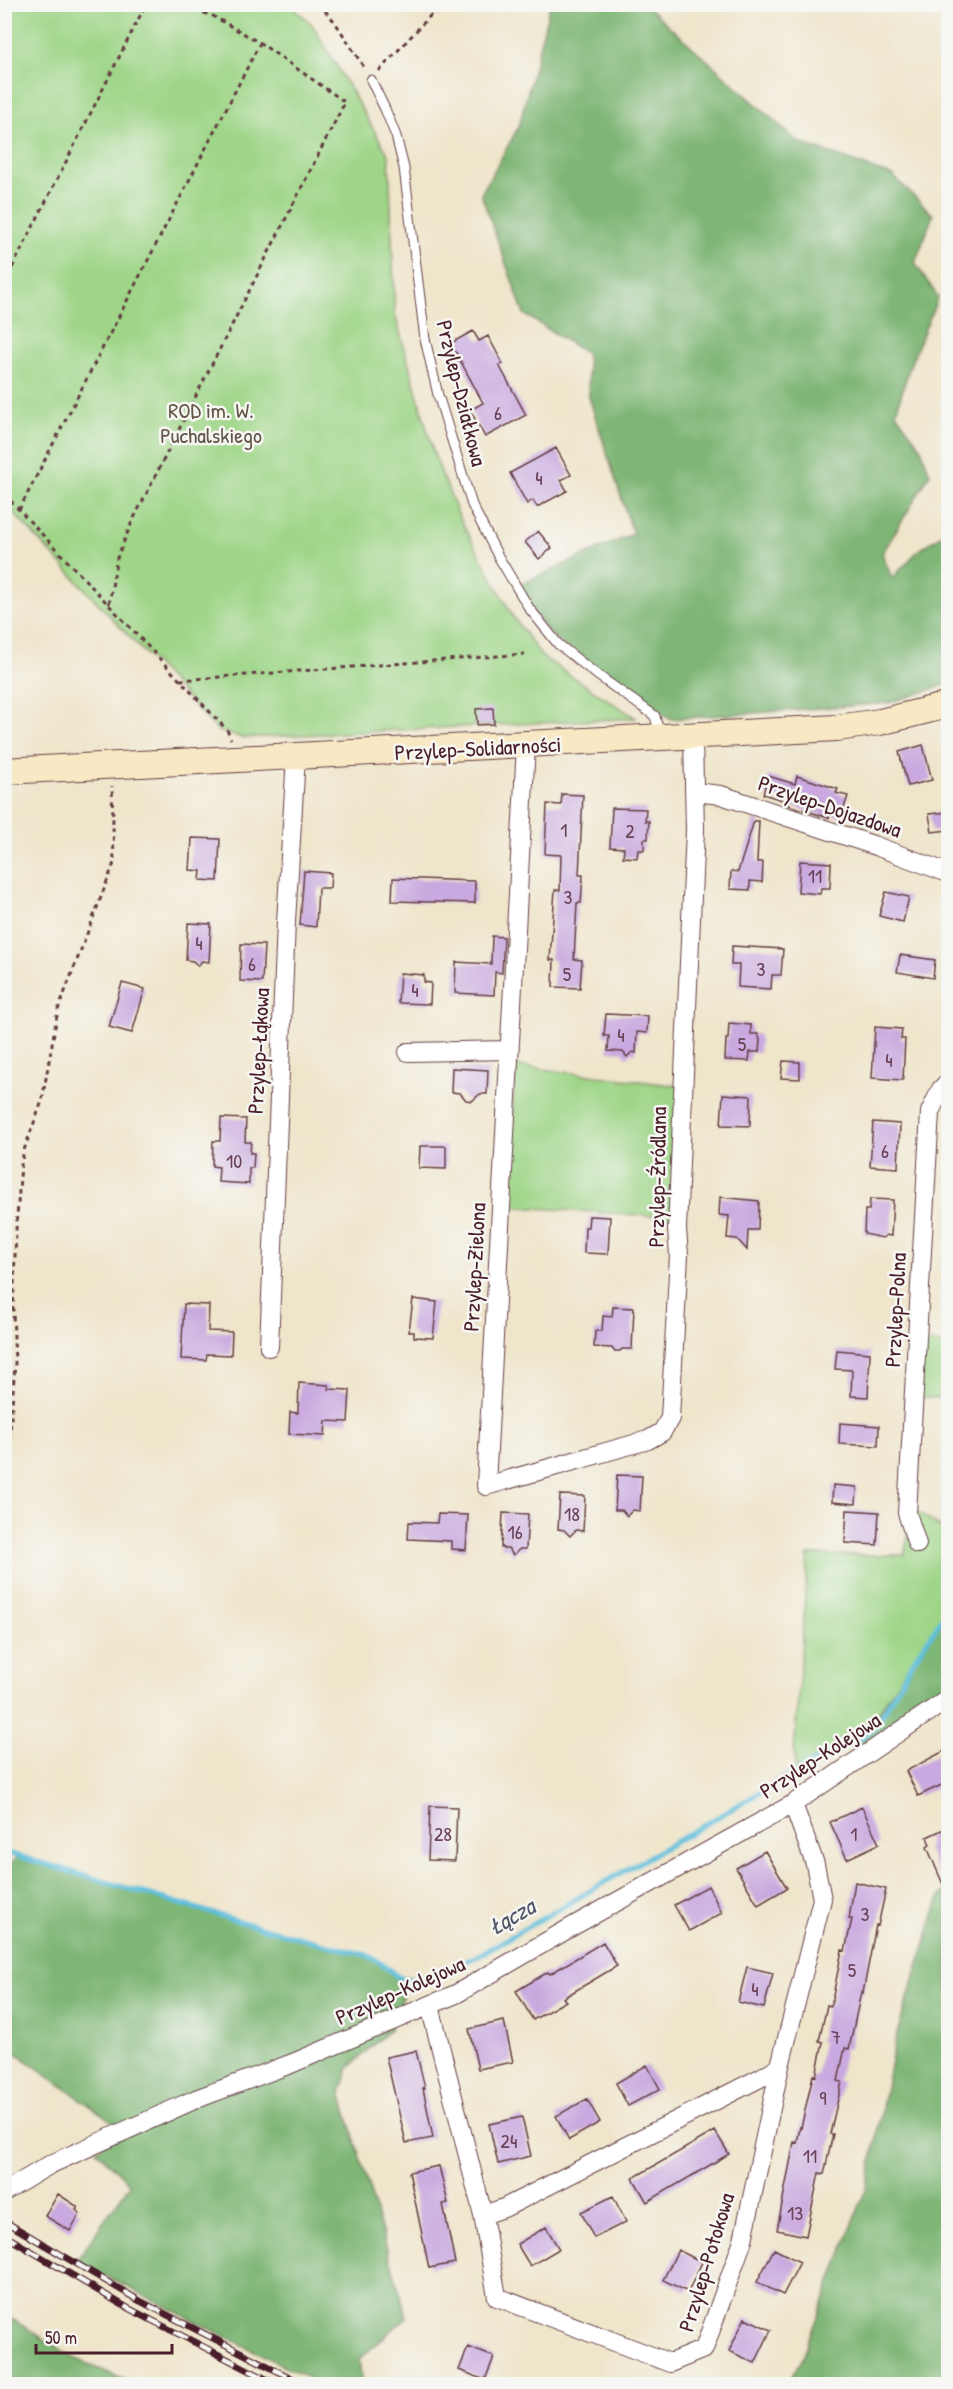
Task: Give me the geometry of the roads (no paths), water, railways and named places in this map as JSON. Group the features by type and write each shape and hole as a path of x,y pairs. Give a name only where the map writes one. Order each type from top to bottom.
{"main road":[{"name":"Przylep-Solidarności","path":"4,771 661,739 837,728 880,722 948,705"}],"street":[{"name":"Przylep-Źródlana","path":"486,1486 648,1440 662,1432 670,1418 679,1255 677,1229 695,830 693,737"},
{"name":"Przylep-Zielona","path":"486,1486 526,745"},
{"name":"Przylep-Łąkowa","path":"269,1347 286,922 296,757"},
{"name":"Przylep-Dojazdowa","path":"695,792 721,795 855,838 948,873"},
{"path":"408,1052 510,1050"},
{"name":"Przylep-Polna","path":"917,1544 907,1513 930,1112 941,1089 948,1082"},
{"name":"Przylep-Kolejowa","path":"4,2193 51,2164 196,2099 293,2063 456,1994 793,1804 948,1699"},
{"name":"Przylep-Potokowa","path":"430,2006 483,2215 497,2297 670,2363 704,2349 743,2240 780,2066 822,1899 815,1864 793,1804"},
{"path":"483,2215 514,2203 780,2066"}],"lane":[{"name":"Przylep-Działkowa","path":"371,80 396,136 404,168 425,339 438,395 472,505 498,556 529,608 558,644 655,716 661,739"}],"waterway":[{"name":"Łącza","path":"4,1852 259,1927 366,1955 381,1963 398,1977 416,1980 440,1974 481,1954 830,1752 860,1740 877,1724 913,1661 948,1610"}],"railway":[{"path":"4,2221 140,2301 303,2384"},
{"path":"4,2235 126,2307 276,2384"}],"park label":[{"name":"ROD im. W. Puchalskiego","path":"211,422"}]}
